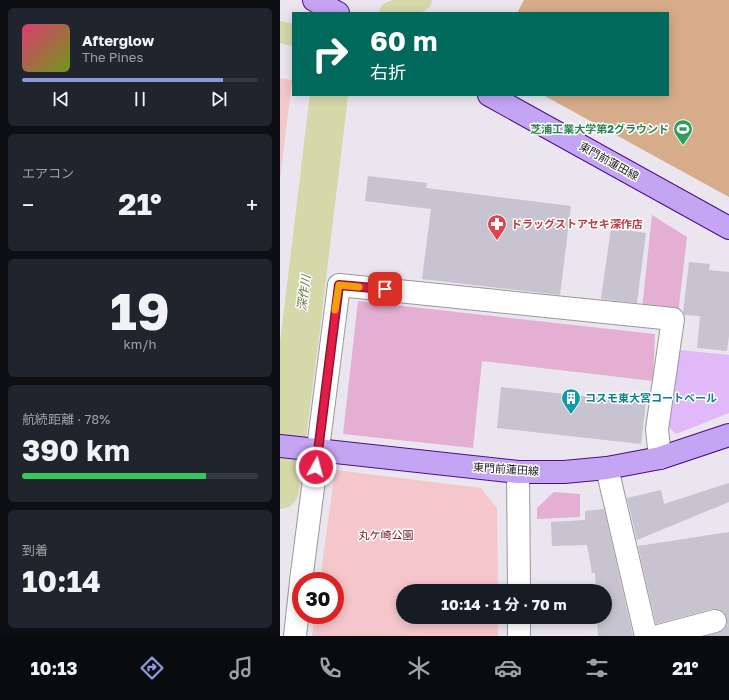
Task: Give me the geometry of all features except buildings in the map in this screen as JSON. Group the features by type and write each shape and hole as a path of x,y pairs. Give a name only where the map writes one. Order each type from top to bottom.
{"main road":[{"path":"314,0 336,12"},
{"name":"東門前蓮田線","path":"491,96 729,228"},
{"name":"東門前蓮田線","path":"280,446 518,472 564,472 607,468 660,458 729,435"}],"street":[{"path":"302,572 314,450 339,285 673,319 657,429 660,458"},
{"path":"607,468 646,636"},
{"path":"518,472 519,584"},
{"path":"659,636 715,621"},
{"path":"295,636 296,624"},
{"path":"519,624 519,636"}],"shaded area":[{"name":"芝浦工業大学第2グラウンド","path":"524,0 729,0 729,197 545,96 669,96 669,12 518,12"},
{"path":"652,215 687,237 678,314 642,309"},
{"path":"358,301 655,334 653,381 482,361 473,448 343,434"},
{"path":"554,492 580,494 580,517 537,519 537,508"}],"sand":[{"path":"679,350 729,355 729,413 676,434 668,426"}],"green space":[{"path":"280,78 292,80 280,179"},
{"name":"丸ケ崎公園","path":"335,470 481,488 497,508 498,584 396,584 396,624 498,624 498,636 312,636 314,624 344,624 344,572 321,572"}],"waterway":[{"path":"392,12 421,0"},
{"path":"280,32 292,35"},
{"name":"深作川","path":"280,490 329,96"}],"slow traffic":[{"path":"335,310 339,285 359,287"}],"place":[{"name":"芝浦工業大学第2グラウンド","path":"683,146"},
{"name":"ドラッグストアセキ深作店","path":"497,241"},
{"name":"コスモ東大宮コートベール","path":"571,415"}],"route":[{"path":"316,467 339,285 385,289"}]}
